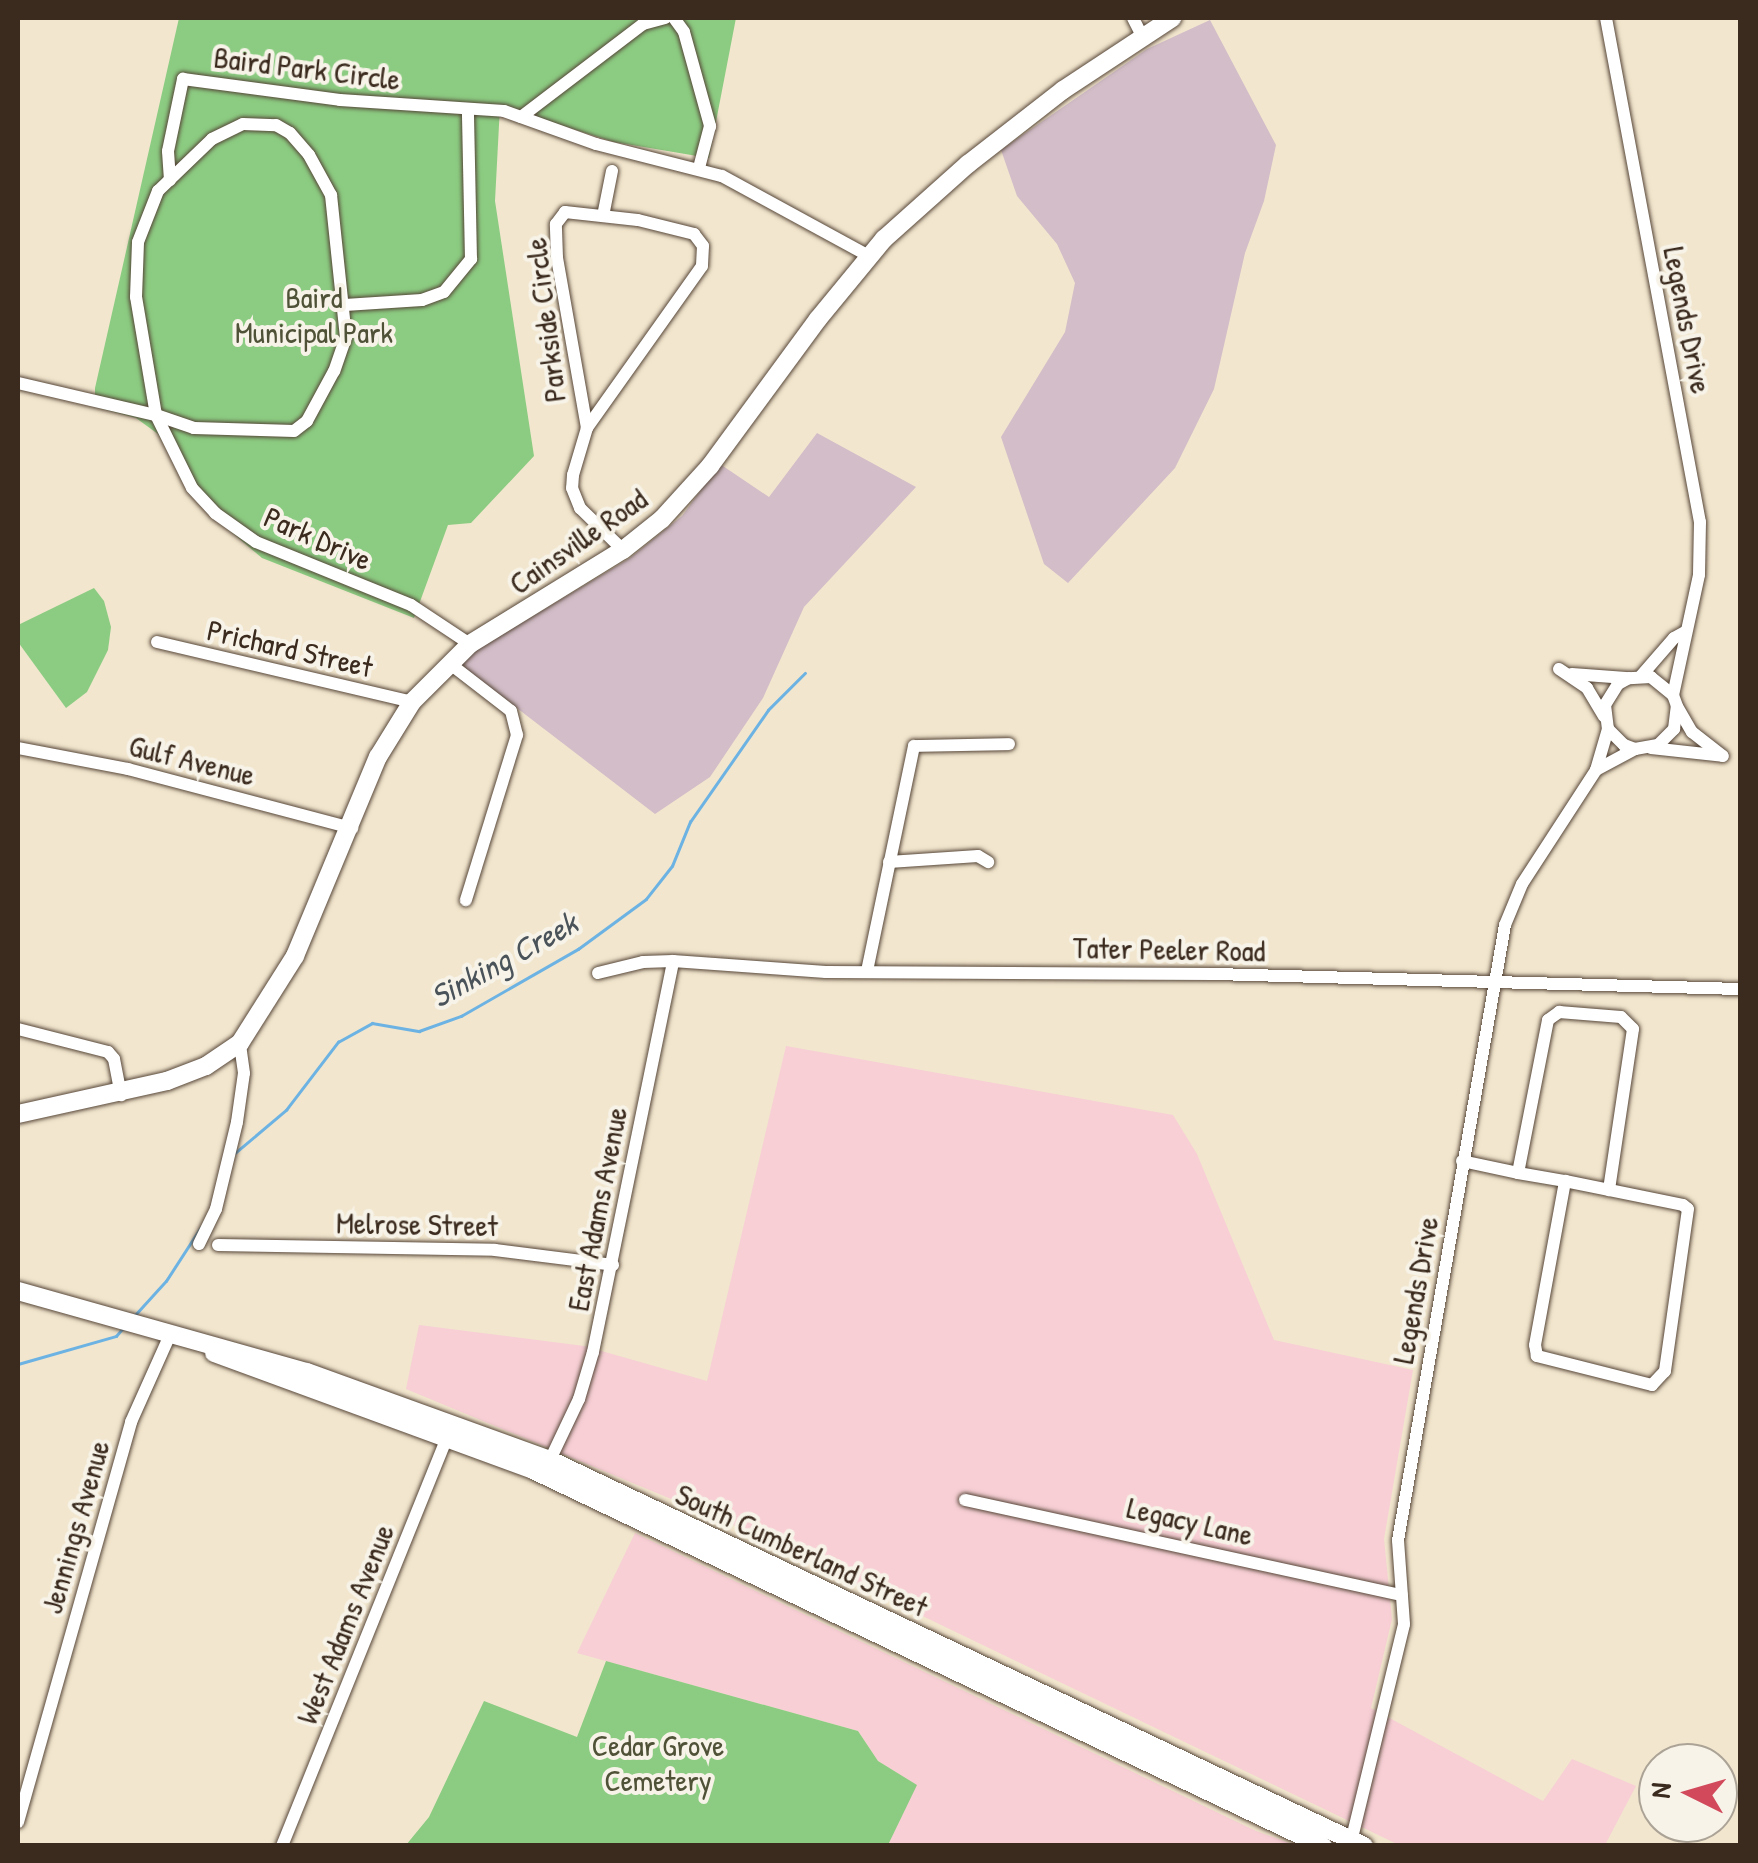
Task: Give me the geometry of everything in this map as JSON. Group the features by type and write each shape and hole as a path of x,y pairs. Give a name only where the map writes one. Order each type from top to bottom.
{"main road":[{"name":"Cainsville Road","path":"18,1114 121,1094 206,1066 240,1043 281,983 352,828 378,757 412,702 470,644 623,550 662,519 710,466 869,256 930,196 998,140 1172,18"},
{"name":"South Cumberland Street","path":"18,1291 200,1345 261,1358 450,1429 550,1460 1356,1844"},
{"name":"South Cumberland Street","path":"450,1429 1323,1846"}],"street":[{"path":"521,117 643,24 664,18"},
{"path":"674,18 684,32 710,126 699,168"},
{"path":"1133,18 1142,36"},
{"name":"Legends Drive","path":"1594,773 1635,749 1651,748 1674,729 1685,632 1699,575 1700,522 1606,18"},
{"name":"Baird Park Circle","path":"170,180 168,150 183,79 340,100 504,111 596,144 722,176 869,256"},
{"path":"345,305 422,300 444,292 471,260 468,110"},
{"name":"Baird Park Circle","path":"258,124 290,133 309,155 331,195 345,305 342,356 307,422 294,432 194,428 156,415 134,268 147,213 198,150 226,131 258,124"},
{"path":"603,216 612,171"},
{"name":"Parkside Circle","path":"586,428 554,238 565,212 694,234 703,246 702,266 586,428 572,488 580,508 623,550"},
{"path":"18,383 156,415"},
{"name":"Park Drive","path":"156,415 192,488 216,514 256,542 411,605 470,644"},
{"name":"Legends Drive","path":"1356,1844 1404,1624 1398,1540 1492,984 1512,904 1594,773 1610,694 1685,632"},
{"name":"Prichard Street","path":"158,642 412,702"},
{"path":"448,663 510,711 517,735 466,900"},
{"path":"1635,749 1606,723 1587,688 1564,671 1660,681 1692,732 1723,756 1651,748"},
{"path":"867,970 914,746 1008,744"},
{"name":"Gulf Avenue","path":"18,748 128,769 352,828"},
{"path":"890,862 978,856 988,862"},
{"name":"Tater Peeler Road","path":"598,973 643,962 673,961 778,970 1216,974 1740,989"},
{"name":"East Adams Avenue","path":"550,1460 585,1381 613,1266 673,961"},
{"path":"1592,1014 1594,986"},
{"path":"1518,1173 1548,1020 1560,1012 1621,1017 1633,1029 1609,1190"},
{"path":"18,1028 108,1052 114,1059 121,1094"},
{"path":"199,1244 216,1209 237,1122 244,1073 240,1043"},
{"path":"1462,1161 1609,1190 1688,1209 1665,1371 1652,1385 1537,1356 1535,1345 1565,1182"},
{"name":"Melrose Street","path":"218,1245 496,1250 613,1266"},
{"name":"Jennings Avenue","path":"18,1822 131,1422 162,1334"},
{"name":"West Adams Avenue","path":"282,1846 450,1429"},
{"name":"Legacy Lane","path":"966,1500 1402,1595"}],"shaded area":[{"path":"1210,20 1276,145 1264,201 1245,253 1214,389 1175,468 1068,583 1044,564 1001,437 1065,332 1075,283 1057,244 1017,196 1001,150 1147,49"},
{"path":"817,433 916,487 804,607 763,698 710,777 655,814 457,662 630,558 682,516 720,464 769,497"},
{"path":"786,1046 1173,1115 1197,1154 1274,1340 1413,1370 1384,1539 1392,1619 1371,1708 1543,1801 1572,1759 1636,1786 1605,1845 1399,1845 729,1523 406,1389 419,1325 584,1346 707,1381"},
{"path":"635,1533 1256,1831 1295,1845 888,1845 916,1785 878,1761 858,1731 577,1653"}],"green space":[{"name":"Baird Municipal Park","path":"179,18 736,18 709,158 614,142 500,106 495,201 534,456 471,523 448,525 414,618 262,558 202,507 158,434 136,418 95,407 95,388"},
{"path":"94,588 104,601 111,627 108,650 87,692 66,708 18,642 18,625"},
{"name":"Cedar Grove Cemetery","path":"606,1661 858,1731 878,1761 917,1785 888,1845 406,1845 429,1817 484,1701 577,1737"}],"waterway":[{"name":"Sinking Creek","path":"235,1153 286,1110 338,1042 372,1023 419,1031 461,1016 578,949 646,899 672,866 690,822 768,710 805,673"},
{"name":"Sinking Creek","path":"134,1316 166,1281 201,1227"},
{"name":"Sinking Creek","path":"18,1364 116,1336 122,1329"}]}
